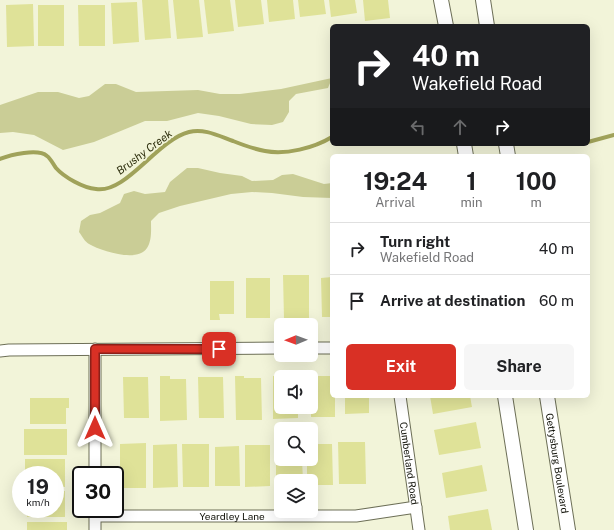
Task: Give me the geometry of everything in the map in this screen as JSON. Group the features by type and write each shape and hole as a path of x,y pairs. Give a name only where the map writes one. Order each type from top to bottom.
{"street":[{"path":"442,0 446,24"},
{"path":"483,0 487,24"},
{"path":"0,352 9,350 274,348"},
{"path":"318,348 330,348"},
{"path":"95,349 95,466"},
{"name":"Cumberland Road","path":"400,398 419,530"},
{"path":"505,398 526,530"},
{"name":"Gettysburg Boulevard","path":"546,398 568,530"},
{"name":"Yeardley Lane","path":"124,512 356,516 416,507"},
{"path":"95,518 95,530"}],"green space":[{"path":"330,78 328,88 296,94 289,101 289,112 283,122 272,125 251,124 219,116 198,113 167,121 145,121 94,142 63,150 34,135 13,132 0,133 0,105 38,92 58,92 79,98 89,96 105,84 116,84 136,92 198,90 220,94 240,94 281,89"},
{"path":"187,168 198,168 242,176 252,181 273,180 282,175 293,174 324,184 330,183 330,198 252,192 231,194 180,206 159,213 151,221 149,245 142,252 136,255 119,254 102,250 86,242 79,232 81,221 90,215 100,213 120,203 124,194 134,191 145,194 165,192 170,182"}],"building":[{"path":"142,0 168,0 171,38 145,40"},
{"path":"173,0 199,0 203,37 177,39"},
{"path":"204,0 230,0 234,31 208,34"},
{"path":"235,0 261,0 264,24 238,27"},
{"path":"267,0 293,0 295,19 269,22"},
{"path":"298,0 324,0 326,14 300,17"},
{"path":"329,0 355,0 357,13 331,17"},
{"path":"363,0 388,0 390,18 365,21"},
{"path":"137,2 139,42 113,44 111,3"},
{"path":"33,4 34,46 7,47 6,5"},
{"path":"38,5 64,5 64,46 38,46"},
{"path":"78,5 105,5 105,46 79,46"},
{"path":"283,275 309,275 309,318 284,318"},
{"path":"330,277 330,317 322,317 321,278"},
{"path":"246,278 270,278 270,318 246,318"},
{"path":"210,281 234,281 234,314 219,314 220,320 210,320"},
{"path":"160,376 170,376 170,379 186,379 187,420 160,421"},
{"path":"235,376 244,376 244,378 261,378 262,420 236,420"},
{"path":"274,376 274,414 298,414 298,418 273,419"},
{"path":"318,376 330,376 330,398 335,398 335,417 311,417 311,414 318,414"},
{"path":"123,377 148,377 149,418 124,418"},
{"path":"198,377 223,377 224,418 199,418"},
{"path":"30,398 69,398 69,408 66,408 66,424 30,424"},
{"path":"345,398 369,398 369,413 345,414"},
{"path":"430,398 470,398 472,407 433,414"},
{"path":"476,422 481,448 439,455 434,430"},
{"path":"24,429 67,429 67,455 24,455"},
{"path":"338,442 365,442 366,484 339,484"},
{"path":"146,443 146,488 124,488 124,466 120,466 120,444"},
{"path":"177,444 178,487 153,488 153,445"},
{"path":"182,444 209,444 209,487 183,487"},
{"path":"318,444 332,444 333,485 318,485 318,474 307,474 307,466 318,466"},
{"path":"245,445 270,445 270,486 245,487"},
{"path":"239,446 240,486 215,486 215,447"},
{"path":"25,459 65,459 65,487 64,466 25,466"},
{"path":"482,465 487,491 446,498 442,473"},
{"path":"276,466 302,466 303,474 276,474"},
{"path":"64,491 65,491 64,517"},
{"path":"488,509 492,530 450,530 448,516"},
{"path":"27,522 67,522 67,530 27,530"}],"waterway":[{"name":"Brushy Creek","path":"0,159 31,152 43,154 51,160 59,171 74,182 85,187 96,189 107,188 119,183 165,145 177,137 189,132 206,132 253,148 273,152 300,150 330,138"},
{"name":"Brushy Creek","path":"590,141 614,135"}],"route":[{"path":"95,428 95,349 219,349"}]}
